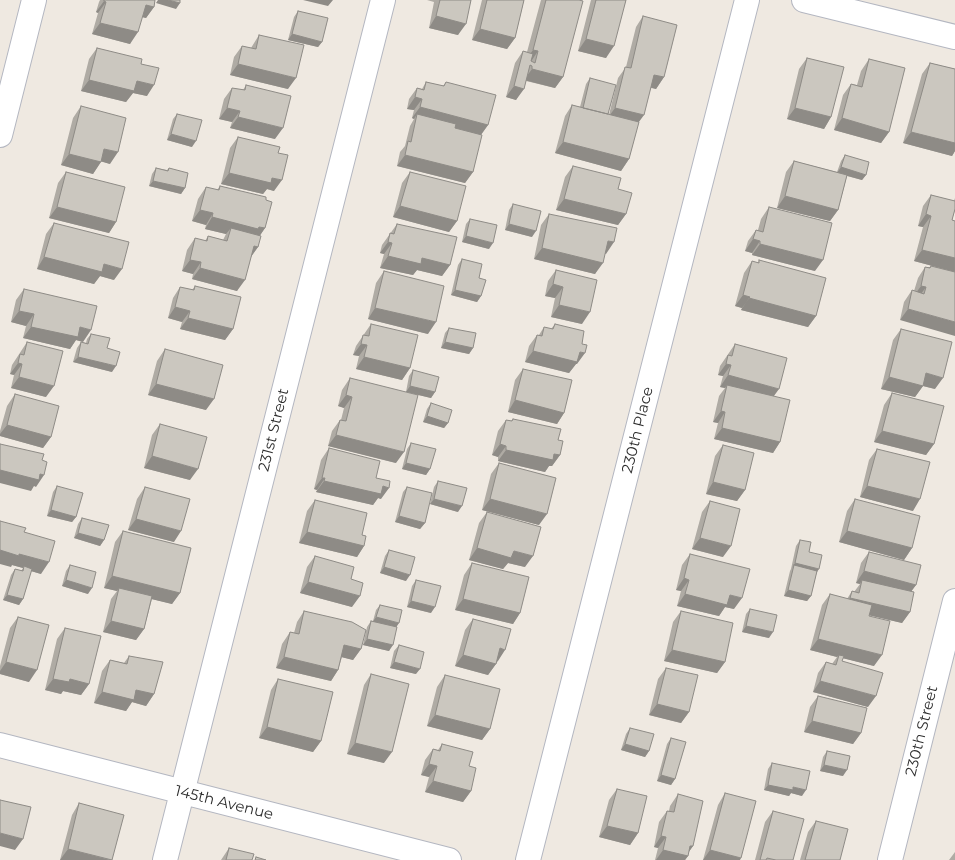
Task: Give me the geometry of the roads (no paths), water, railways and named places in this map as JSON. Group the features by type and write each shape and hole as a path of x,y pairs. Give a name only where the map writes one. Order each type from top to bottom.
{"street":[{"path":"0,135 34,0"},
{"name":"231st Street","path":"165,860 383,0"},
{"name":"230th Place","path":"528,860 747,0"},
{"path":"804,0 955,37"},
{"name":"230th Street","path":"890,860 955,601"},
{"name":"145th Avenue","path":"0,744 449,860"}]}
